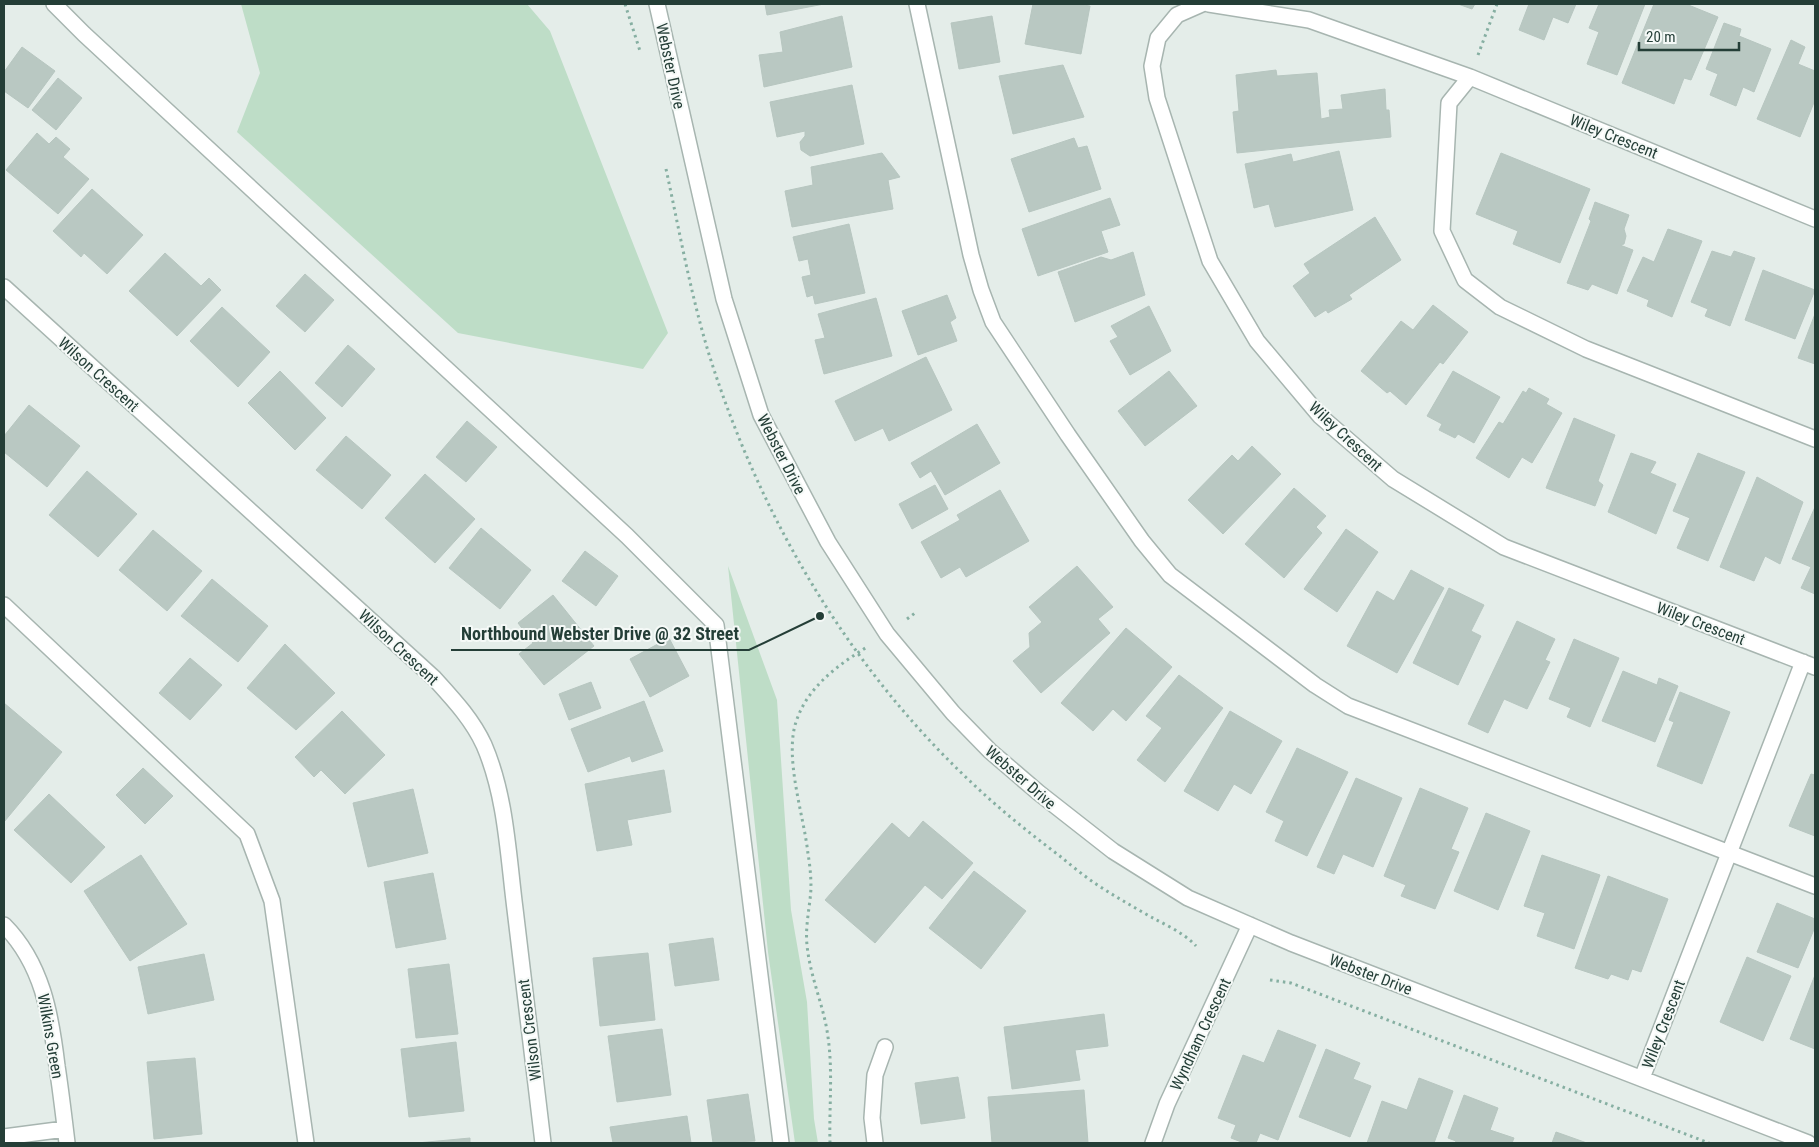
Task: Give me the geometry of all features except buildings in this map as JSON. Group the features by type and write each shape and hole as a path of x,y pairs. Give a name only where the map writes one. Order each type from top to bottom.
{"street":[{"path":"54,4 84,34 627,536 716,626 781,1143"},
{"name":"Webster Drive","path":"657,4 724,299 761,415 828,542 887,634 953,713 997,757 1039,793 1113,851 1188,898 1250,925 1808,1143"},
{"path":"917,4 971,255 981,290 994,322 1068,436 1142,541 1170,575 1315,685 1348,706 1815,886"},
{"name":"Wiley Crescent","path":"1202,4 1177,15 1158,38 1152,66 1157,98 1210,261 1256,341 1320,416 1392,479 1504,547 1809,665 1729,852 1642,1078"},
{"name":"Wiley Crescent","path":"1209,4 1309,20 1470,77 1815,218"},
{"path":"1470,77 1449,103 1442,232 1465,280 1500,307 1586,350 1815,439"},
{"name":"Wilson Crescent","path":"4,287 434,678 455,700 471,722 483,744 493,770 505,824 543,1143"},
{"path":"4,605 247,834 272,902 306,1143"},
{"name":"Wilkins Green","path":"4,924 26,952 40,982 48,1007 66,1136 4,1136"},
{"name":"Wyndham Crescent","path":"1153,1143 1166,1104 1250,925"},
{"path":"875,1143 872,1118 875,1075 885,1047"}],"path":[{"path":"1470,77 1498,4"},
{"path":"830,1143 831,1058 827,1026 812,975 806,944 806,925 811,888 809,863 795,778 792,737 796,720 817,685 857,653"},
{"path":"1270,980 1291,982 1709,1143"}],"green space":[{"path":"241,4 527,4 550,31 668,333 643,369 458,333 237,132 260,73"},
{"path":"728,566 777,700 791,910 807,1002 814,1119 818,1143 795,1143 768,952"}],"place":[{"name":"Northbound Webster Drive @ 32 Street","path":"820,616"}]}
